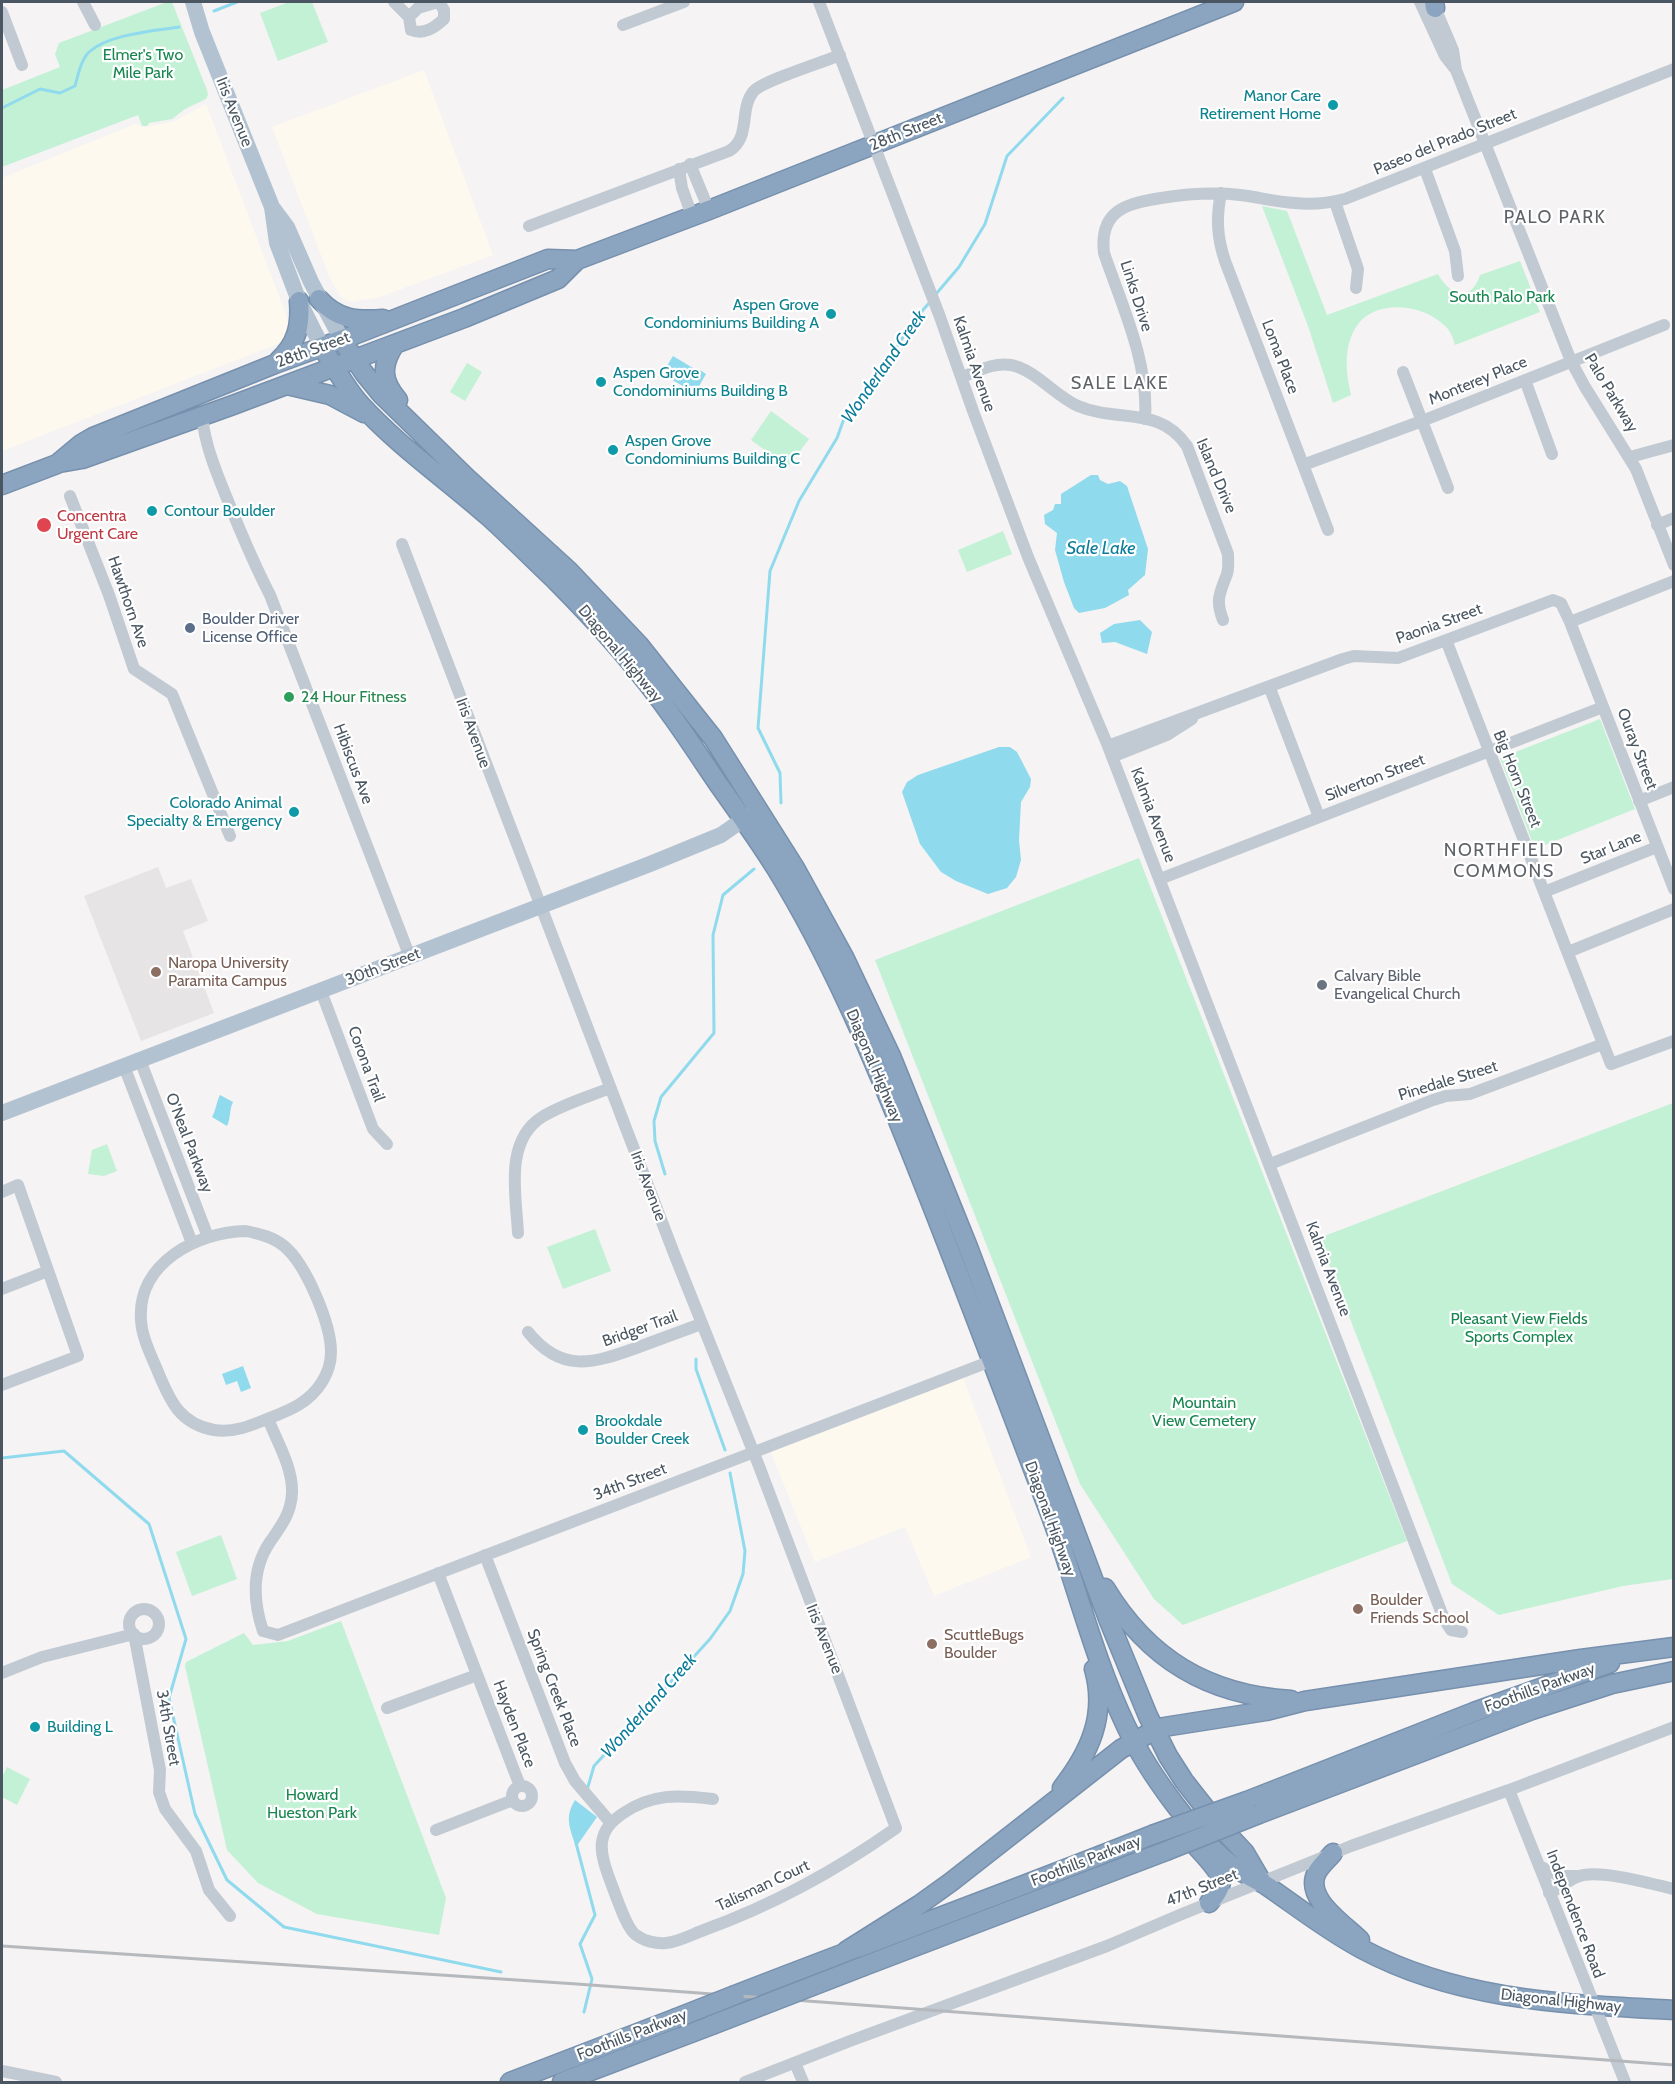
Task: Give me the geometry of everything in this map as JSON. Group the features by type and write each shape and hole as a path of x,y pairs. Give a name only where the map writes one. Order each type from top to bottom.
{"highway":[{"name":"28th Street","path":"57,464 93,437 274,364 403,317 548,259 577,260 1234,2"},
{"name":"28th Street","path":"2,485 57,464 82,459 202,416 464,318 558,279 577,260"},
{"path":"320,299 334,313 354,320 403,317"},
{"path":"274,364 290,349 297,334 300,320 299,301"},
{"name":"Diagonal Highway","path":"342,340 382,395 467,478 569,571 633,638 713,738 752,814"},
{"path":"394,344 385,358 387,382 393,394 438,448"},
{"name":"Diagonal Highway","path":"322,347 359,402 376,420 490,518 557,582 608,637 752,814 820,912 868,1003 883,1059 927,1193 1056,1532 1089,1633 1112,1694 1144,1760 1178,1809 1233,1866 1262,1882 1320,1925 1367,1952 1418,1974 1473,1990 1522,2000 1674,2010"},
{"path":"287,385 330,396 376,420"},
{"name":"Diagonal Highway","path":"883,1059 1009,1354 1109,1621 1155,1730 1184,1781 1216,1823 1245,1854 1262,1882"},
{"path":"1043,1809 1083,1758 1093,1734 1099,1710 1095,1675 1059,1559 1056,1532"},
{"path":"1085,1554 1130,1625 1158,1652 1179,1667 1198,1677 1240,1692 1272,1699 1305,1701"},
{"path":"846,1951 919,1905 1134,1741 1155,1730 1266,1711 1305,1701 1669,1648"},
{"name":"Foothills Parkway","path":"562,2082 1166,1851 1253,1808 1588,1670 1669,1648"},
{"name":"Foothills Parkway","path":"510,2082 1152,1835 1253,1808 1612,1684 1674,1671"},
{"path":"1144,1760 1156,1796 1220,1877 1220,1887 1209,1903"},
{"path":"1333,1853 1317,1873 1314,1889 1321,1902 1360,1940 1367,1952"}],"main road":[{"name":"Iris Avenue","path":"188,2 195,9 272,207 277,243 299,301 322,347"},
{"name":"Iris Avenue","path":"272,207 287,227 320,299 342,340"},
{"name":"30th Street","path":"2,1113 540,908 722,835 752,814"}],"street":[{"path":"83,2 94,25"},
{"path":"394,2 409,17 411,30 417,33 430,29 444,19 444,10 439,2 418,8 409,17"},
{"path":"623,25 684,2"},
{"name":"Kalmia Avenue","path":"819,2 939,313 973,411 1029,557 1110,751 1444,1619 1451,1630 1462,1632"},
{"name":"Palo Parkway","path":"1430,3 1455,55 1456,70 1571,361 1630,457 1674,565"},
{"path":"2,12 22,65"},
{"path":"529,226 736,147 741,141 753,92 759,87 840,56"},
{"name":"Paseo del Prado Street","path":"1138,201 1190,193 1221,194 1295,203 1335,202 1425,169 1674,69"},
{"path":"684,167 682,188 700,213"},
{"path":"684,167 700,213"},
{"path":"1425,169 1455,251 1458,276"},
{"name":"Loma Place","path":"1221,194 1217,223 1222,251 1328,530"},
{"name":"Links Drive","path":"1138,201 1120,208 1112,216 1106,227 1103,242 1104,253 1137,354 1144,383 1144,419"},
{"path":"1335,202 1358,269 1356,288"},
{"name":"Monterey Place","path":"1303,465 1422,421 1664,324"},
{"name":"Island Drive","path":"962,377 993,365 1021,368 1064,399 1079,406 1163,423 1180,436 1187,446 1228,554 1228,570 1218,602 1223,620"},
{"path":"1403,372 1448,488"},
{"path":"1525,380 1552,454"},
{"name":"Hibiscus Ave","path":"202,416 203,433 217,472 270,595 410,957"},
{"path":"1630,457 1674,446"},
{"name":"Hawthorn Ave","path":"70,496 109,595 134,669 172,694 230,836"},
{"path":"1657,525 1674,518"},
{"name":"Iris Avenue","path":"402,544 540,908 753,1452 896,1828"},
{"path":"1570,622 1674,581"},
{"name":"Paonia Street","path":"1110,751 1200,712 1343,658 1354,656 1398,658 1553,600 1561,603 1570,622"},
{"name":"Ouray Street","path":"1570,622 1674,889"},
{"name":"Big Horn Street","path":"1446,640 1611,1064 1674,1041"},
{"path":"1269,686 1319,817"},
{"name":"Silverton Street","path":"1160,879 1603,707"},
{"path":"1639,801 1674,787"},
{"name":"Star Lane","path":"1544,892 1657,847"},
{"path":"1568,952 1674,909"},
{"name":"Corona Trail","path":"321,991 373,1130 387,1143"},
{"name":"Pinedale Street","path":"1270,1164 1433,1100 1446,1096 1470,1094 1603,1044"},
{"name":"O'Neal Parkway","path":"140,1060 207,1237"},
{"name":"O'Neal Parkway","path":"124,1066 192,1243"},
{"path":"518,1233 515,1169 522,1139 535,1122 545,1115 610,1088"},
{"path":"2,1192 18,1185 78,1356 2,1385"},
{"path":"246,1231 266,1236 285,1247 298,1260 306,1274 329,1333 331,1352 329,1367 324,1380 312,1396 297,1407 234,1430 215,1430 196,1424 174,1407 166,1395 145,1339 141,1320 142,1300 154,1273 170,1256 207,1237 246,1231"},
{"path":"2,1289 48,1271"},
{"name":"Bridger Trail","path":"528,1332 551,1354 575,1362 591,1362 607,1359 701,1324"},
{"name":"34th Street","path":"268,1419 291,1477 291,1505 287,1519 262,1557 255,1578 254,1594 262,1631 278,1635 1009,1354"},
{"name":"Spring Creek Place","path":"485,1555 565,1763 574,1781 606,1818"},
{"name":"Hayden Place","path":"438,1573 520,1786"},
{"name":"34th Street","path":"2,1673 42,1657 134,1634 160,1770 159,1792 165,1809 196,1851 210,1890 230,1916"},
{"name":"Hayden Place","path":"387,1708 477,1675"},
{"name":"47th Street","path":"745,2082 1107,1946 1333,1853 1509,1790 1674,1727"},
{"name":"Hayden Place","path":"520,1786 531,1790 532,1799 527,1804 521,1806 513,1800 514,1790 520,1786"},
{"name":"Independence Road","path":"1509,1790 1625,2082"},
{"path":"606,1818 654,1798 684,1795 713,1799"},
{"name":"Hayden Place","path":"436,1830 513,1800"},
{"name":"Talisman Court","path":"606,1818 602,1848 608,1875 633,1934 648,1941 667,1943 740,1917 821,1877 896,1828"},
{"path":"1539,1866 1560,1876 1600,1875 1674,1889"},
{"path":"1549,1893 1560,1890 1577,1876"},
{"path":"795,2063 803,2082"},
{"path":"2,2071 56,2082"}],"shaded area":[{"path":"424,70 493,255 380,297 350,302 340,296 329,276 272,127"},
{"path":"206,104 287,317 289,326 283,342 2,451 2,178 135,124 143,127 173,122"},
{"name":"Naropa University Paramita Campus","path":"158,867 166,888 191,879 208,921 183,931 214,1013 141,1041 84,896"},
{"path":"963,1378 1031,1557 934,1596 905,1527 815,1562 771,1452"}],"green space":[{"name":"Elmer's Two Mile Park","path":"172,2 207,90 206,99 185,109 172,119 142,126 138,115 2,167 2,90 60,67 55,54 59,43"},
{"path":"289,2 312,2 328,42 278,61 260,13"},
{"name":"South Palo Park","path":"1262,206 1287,211 1327,315 1438,274 1448,287 1460,293 1466,293 1476,284 1480,275 1520,261 1540,312 1455,345 1446,327 1424,312 1399,307 1374,312 1356,327 1349,343 1347,369 1351,395 1333,403 1308,326"},
{"path":"467,363 482,372 465,401 450,392"},
{"path":"771,411 809,439 788,467 751,440"},
{"path":"1003,531 1012,554 967,572 958,550"},
{"path":"1600,719 1635,809 1535,849 1500,758"},
{"name":"Mountain View Cemetery","path":"1139,858 1407,1541 1183,1625 1154,1599 1080,1484 875,960"},
{"name":"Pleasant View Fields Sports Complex","path":"1673,1103 1673,1579 1623,1586 1499,1615 1452,1584 1319,1238"},
{"path":"107,1144 117,1171 104,1176 88,1174 92,1150"},
{"path":"595,1229 611,1271 563,1289 547,1247"},
{"path":"221,1535 237,1579 192,1596 176,1552"},
{"name":"Howard Hueston Park","path":"341,1621 446,1898 439,1935 317,1914 258,1883 227,1850 185,1666 186,1662 244,1633 253,1645 288,1641"},
{"path":"7,1767 30,1779 17,1805 2,1797 2,1777"}],"water":[{"path":"673,356 706,374 695,393 662,374"},
{"name":"Sale Lake","path":"1091,475 1098,475 1100,480 1108,484 1120,481 1127,486 1148,549 1145,575 1128,590 1129,595 1105,608 1079,613 1074,608 1064,582 1055,550 1057,533 1045,524 1044,515 1053,510 1055,504 1061,504 1061,494"},
{"path":"1140,620 1152,632 1147,654 1115,642 1102,643 1100,633 1114,624"},
{"path":"999,747 1010,747 1017,752 1031,779 1030,787 1021,802 1019,840 1021,860 1016,877 1007,888 988,894 941,872 920,844 902,792 907,782 918,775"},
{"path":"220,1095 233,1102 227,1126 212,1117"},
{"path":"243,1366 251,1388 241,1392 237,1381 226,1385 222,1374"},
{"path":"575,1800 597,1817 576,1847 569,1818"}],"waterway":[{"path":"214,11 237,2"},
{"path":"2,108 40,89 60,93 75,86 86,55 108,41 132,34 179,27"},
{"name":"Wonderland Creek","path":"936,294 959,267 985,224 1007,156 1063,98"},
{"name":"Wonderland Creek","path":"781,803 780,773 758,728 770,571 799,501 837,438 845,416 870,389 914,320 930,302"},
{"name":"Wonderland Creek","path":"665,1174 655,1141 654,1121 661,1097 714,1033 713,935 723,895 754,869"},
{"name":"Wonderland Creek","path":"696,1359 696,1369 725,1450"},
{"path":"2,1458 64,1451 149,1524 186,1639 169,1698 195,1814 227,1880 284,1927 501,1972"},
{"name":"Wonderland Creek","path":"587,1790 594,1766 710,1639 730,1611 743,1574 745,1551 730,1473"},
{"name":"Wonderland Creek","path":"576,1843 595,1915 580,1944 592,1979 584,2012"}],"railway":[{"path":"2,1946 577,1984 1674,2065"}],"place":[{"name":"Manor Care Retirement Home","path":"1333,105"},
{"name":"Aspen Grove Condominiums Building A","path":"831,314"},
{"name":"Aspen Grove Condominiums Building B","path":"601,382"},
{"name":"Aspen Grove Condominiums Building C","path":"613,450"},
{"name":"Contour Boulder","path":"152,511"},
{"name":"Concentra Urgent Care","path":"44,525"},
{"name":"Boulder Driver License Office","path":"190,628"},
{"name":"24 Hour Fitness","path":"289,697"},
{"name":"Colorado Animal Specialty & Emergency","path":"294,812"},
{"name":"Naropa University Paramita Campus","path":"156,972"},
{"name":"Calvary Bible Evangelical Church","path":"1322,985"},
{"name":"Brookdale Boulder Creek","path":"583,1430"},
{"name":"Boulder Friends School","path":"1358,1609"},
{"name":"ScuttleBugs Boulder","path":"932,1644"},
{"name":"Building L","path":"35,1727"}],"district":[{"name":"PALO PARK","path":"1555,218"},
{"name":"SALE LAKE","path":"1120,384"},
{"name":"NORTHFIELD COMMONS","path":"1504,861"}]}
